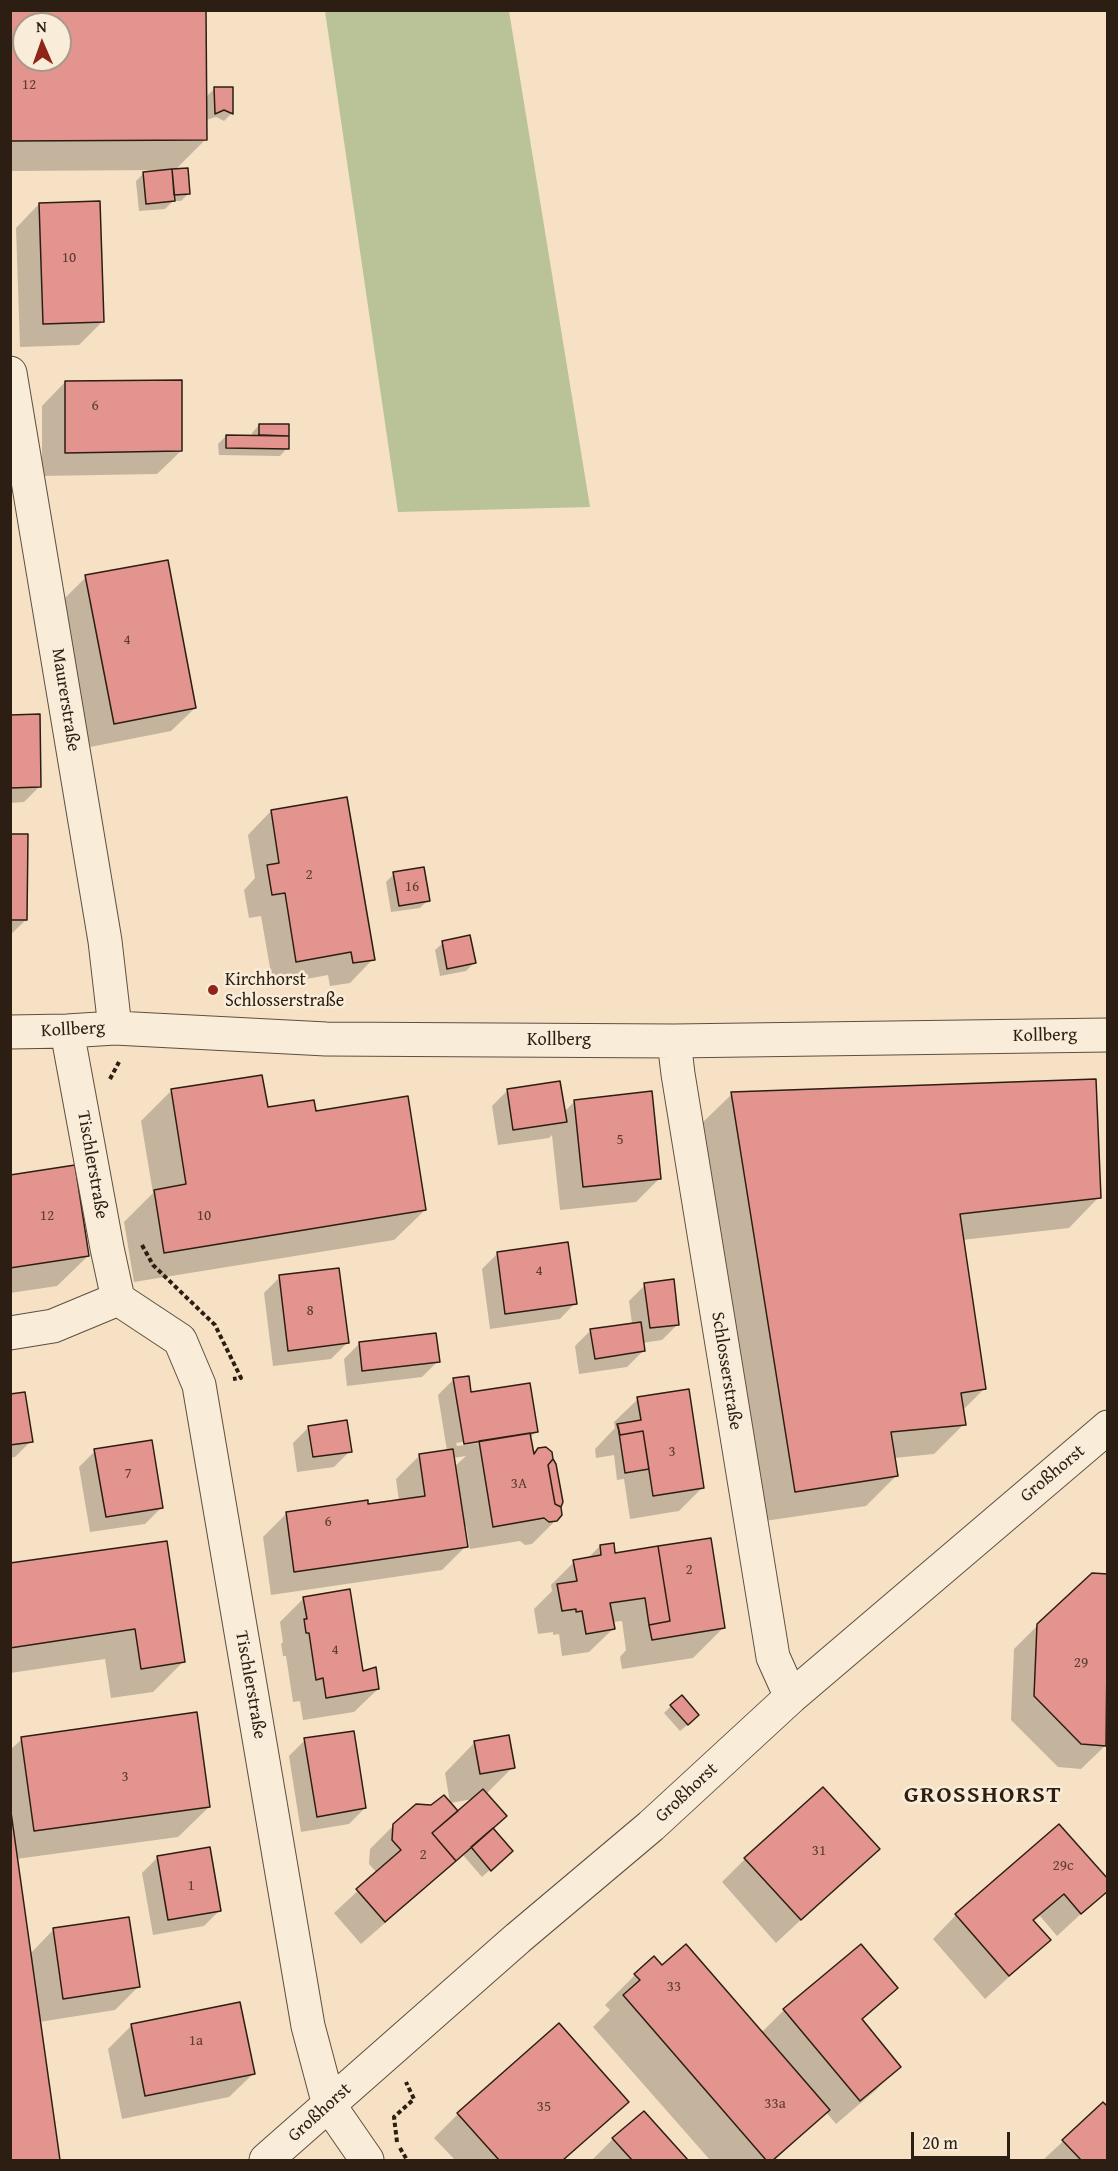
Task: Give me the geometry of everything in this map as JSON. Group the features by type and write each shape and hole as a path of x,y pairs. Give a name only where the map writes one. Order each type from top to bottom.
{"street":[{"name":"Maurerstraße","path":"10,373 105,941 119,1041"},
{"name":"Kollberg","path":"10,1032 67,1031 119,1041 326,1039 674,1041 1107,1035"},
{"name":"Tischlerstraße","path":"67,1031 118,1299 180,1340 199,1385 308,2026 329,2105 367,2160"},
{"name":"Schlosserstraße","path":"674,1041 773,1657 791,1697"},
{"path":"10,1333 53,1326 118,1299"},
{"name":"Großhorst","path":"266,2160 518,1938 651,1826 791,1697 1107,1427"}],"path":[{"path":"107,1083 119,1041"},
{"path":"139,1239 153,1265 215,1325 240,1378 199,1385"},
{"path":"384,2056 405,2080 414,2099 394,2117 396,2141 407,2160"}],"green space":[{"path":"325,11 509,11 590,507 398,512"}],"building":[{"path":"10,10 206,10 207,140 10,141"},
{"path":"214,87 233,87 233,114 224,110 215,114"},
{"path":"188,168 190,194 174,195 172,169"},
{"path":"172,169 175,201 146,204 143,172"},
{"path":"100,201 104,322 43,324 39,203"},
{"path":"182,380 182,451 65,453 65,381"},
{"path":"259,424 289,424 289,436 259,435"},
{"path":"226,435 289,436 289,449 226,448"},
{"path":"168,560 196,708 114,724 85,575"},
{"path":"40,714 41,787 10,788 10,715"},
{"path":"347,797 375,960 353,963 351,952 296,962 285,893 272,895 267,865 279,863 271,810"},
{"path":"10,834 28,834 27,920 10,920"},
{"path":"424,867 430,901 399,906 393,872"},
{"path":"470,935 476,963 447,969 442,941"},
{"path":"262,1075 268,1107 314,1100 316,1111 408,1096 426,1210 164,1253 154,1190 186,1184 171,1089"},
{"path":"1096,1079 1101,1198 960,1214 986,1389 961,1393 966,1425 891,1432 898,1476 795,1492 731,1092"},
{"path":"560,1081 567,1122 513,1130 507,1089"},
{"path":"652,1091 661,1179 583,1187 574,1100"},
{"path":"75,1165 89,1256 10,1268 10,1175"},
{"path":"568,1242 577,1304 505,1314 497,1252"},
{"path":"339,1268 349,1343 288,1351 279,1275"},
{"path":"674,1279 679,1325 650,1328 644,1283"},
{"path":"641,1322 645,1351 595,1359 590,1329"},
{"path":"436,1333 440,1362 362,1371 359,1342"},
{"path":"469,1376 471,1392 530,1383 538,1432 464,1444 453,1378"},
{"path":"689,1389 704,1488 653,1496 643,1431 620,1435 617,1424 641,1420 637,1397"},
{"path":"25,1392 33,1442 10,1445 10,1394"},
{"path":"347,1420 352,1452 313,1457 308,1426"},
{"path":"618,1426 620,1435 643,1431 649,1469 625,1473"},
{"path":"530,1433 534,1454 538,1448 546,1447 552,1452 553,1459 548,1465 555,1504 561,1507 562,1515 557,1521 549,1522 544,1518 493,1527 479,1441"},
{"path":"152,1440 163,1508 106,1517 94,1449"},
{"path":"453,1449 468,1547 294,1572 286,1512 368,1500 368,1504 425,1496 419,1454"},
{"path":"553,1459 563,1502 561,1507 555,1504 548,1465"},
{"path":"711,1538 725,1628 652,1640 649,1625 670,1621 658,1546"},
{"path":"167,1541 185,1662 141,1669 135,1629 10,1648 10,1563"},
{"path":"614,1543 615,1553 658,1546 670,1621 649,1625 645,1598 610,1603 615,1629 586,1634 582,1611 576,1612 576,1609 562,1611 557,1584 577,1581 573,1560 601,1555 600,1545"},
{"path":"1092,1573 1108,1574 1106,1746 1081,1744 1034,1696 1037,1624"},
{"path":"350,1589 363,1671 376,1667 379,1689 326,1698 323,1678 316,1680 309,1633 306,1633 304,1619 307,1619 303,1597"},
{"path":"682,1695 699,1715 688,1725 670,1705"},
{"path":"197,1712 210,1807 34,1831 21,1737"},
{"path":"354,1731 366,1808 317,1817 304,1738"},
{"path":"509,1735 515,1768 480,1774 474,1741"},
{"path":"823,1787 880,1849 801,1920 744,1858"},
{"path":"483,1789 507,1816 456,1861 432,1833"},
{"path":"444,1795 458,1811 432,1833 456,1861 385,1922 356,1889 401,1850 392,1840 393,1824 416,1804 431,1805"},
{"path":"10,1805 60,2160 10,2160"},
{"path":"1059,1824 1108,1879 1108,1891 1081,1914 1064,1894 1033,1920 1051,1940 1009,1976 955,1914"},
{"path":"493,1828 513,1851 491,1871 471,1847"},
{"path":"210,1847 221,1911 168,1920 157,1856"},
{"path":"129,1917 140,1987 63,1999 53,1928"},
{"path":"686,1944 830,2110 773,2160 766,2160 623,1995 640,1980 634,1974 654,1956 662,1965"},
{"path":"861,1944 898,1988 862,2019 901,2067 860,2101 783,2009"},
{"path":"240,2002 255,2074 145,2096 131,2024"},
{"path":"559,2023 629,2102 563,2160 499,2160 457,2113"},
{"path":"1103,2102 1108,2107 1108,2160 1081,2160 1062,2140"},
{"path":"644,2111 688,2160 632,2160 612,2138"}],"place":[{"name":"Kirchhorst Schlosserstraße","path":"213,990"}],"district":[{"name":"GROSSHORST","path":"983,1796"}]}
